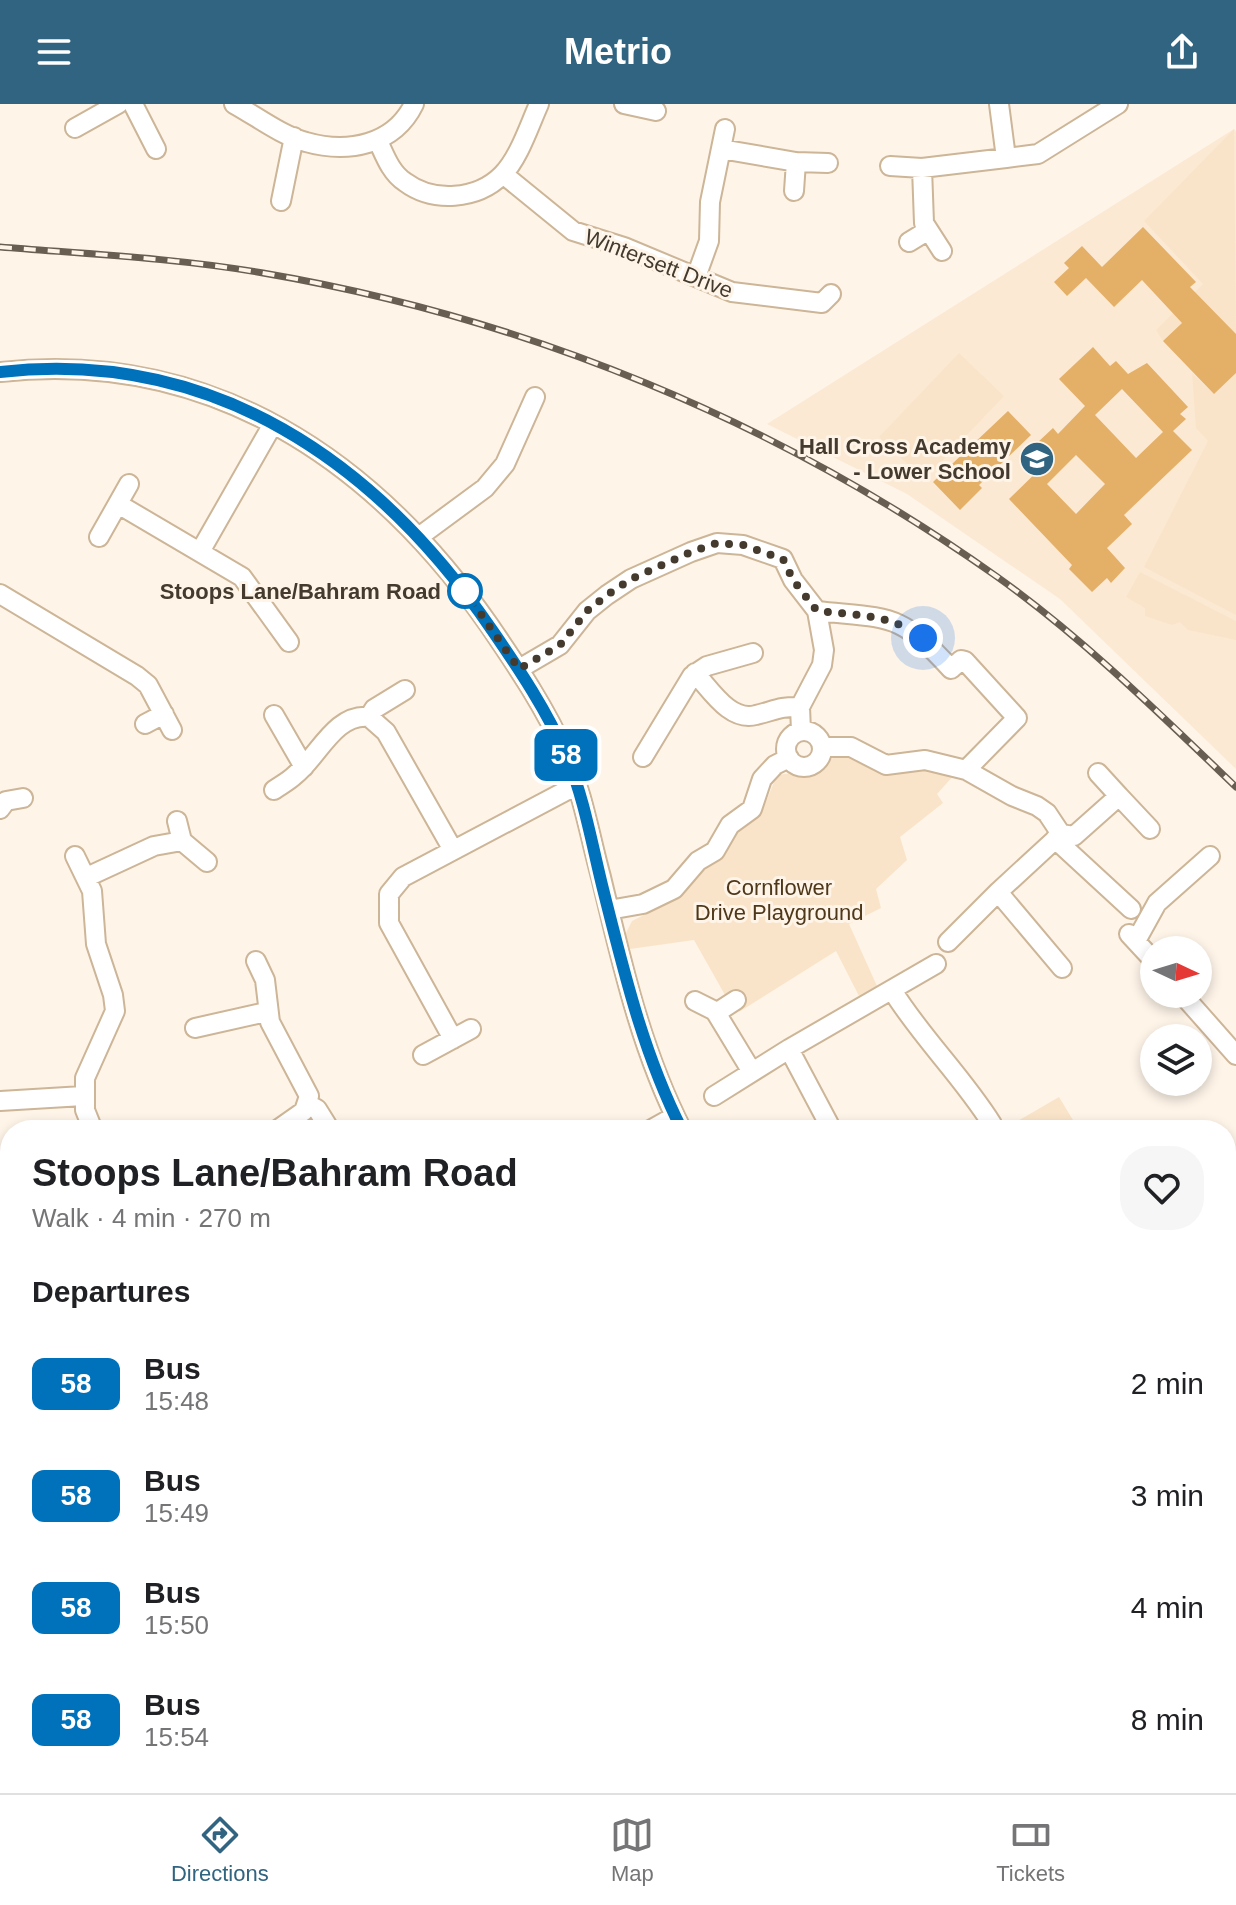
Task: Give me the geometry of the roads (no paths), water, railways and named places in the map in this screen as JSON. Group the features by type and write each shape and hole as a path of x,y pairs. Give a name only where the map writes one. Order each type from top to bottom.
{"street":[{"path":"75,128 118,104"},
{"path":"133,104 156,149"},
{"path":"234,104 305,142 349,148 378,141 398,128 414,104"},
{"path":"378,141 397,175 406,183 427,193 450,197 467,194 485,188 503,174 539,104"},
{"path":"624,104 656,111"},
{"path":"999,104 1006,158"},
{"path":"890,166 922,168 1038,154 1118,104"},
{"path":"696,277 709,241 709,213 725,129"},
{"path":"281,201 294,137"},
{"path":"721,149 796,162 828,163"},
{"path":"794,191 796,162"},
{"path":"922,168 920,203 927,231 942,251"},
{"name":"Wintersett Drive","path":"503,174 563,226 747,296 826,299 826,322"},
{"path":"909,242 927,231"},
{"path":"0,372 51,369 128,375 185,388 273,424 333,459 420,536 468,594 519,669 566,754 652,1067 677,1120"},
{"path":"420,536 485,488 505,464 535,397"},
{"path":"201,550 273,424"},
{"path":"99,537 129,484"},
{"path":"118,504 201,550 242,577 283,616 289,642"},
{"path":"519,669 560,645 587,611 631,579 717,543 743,545 783,559 793,580 817,611 824,650 822,665 800,707 801,731"},
{"path":"0,594 148,685 168,722 145,724"},
{"path":"817,611 889,618 906,625 923,638 951,669 961,660 965,661 1017,718 966,770"},
{"path":"643,757 695,673 753,653"},
{"path":"695,673 731,712 741,716 763,713 778,706 800,707"},
{"path":"274,790 304,767 336,729 348,721 369,717 374,709 405,690"},
{"path":"274,715 304,767"},
{"path":"369,717 386,732 453,850"},
{"path":"801,731 813,733 822,747 819,758 810,766 798,765 789,758 788,741 801,731"},
{"path":"822,747 851,747 886,765 925,760 966,770 1037,806 1047,813 1058,837 1131,909"},
{"path":"609,910 643,904 674,889 698,861 715,851 730,825 752,809 768,772 789,758"},
{"path":"1098,773 1150,829"},
{"path":"453,1039 386,914 394,886 453,850 577,785"},
{"path":"948,942 1058,837 1074,836 1119,796"},
{"path":"177,821 182,841 207,862"},
{"path":"87,877 154,846 182,841"},
{"path":"75,856 87,877 95,909 96,944 113,995 115,1011 85,1078 83,1096 90,1120"},
{"path":"1140,945 1132,936 1157,903 1210,856"},
{"path":"998,892 1062,968"},
{"path":"256,961 265,980 266,1012 309,1096 308,1104 289,1120"},
{"path":"714,1096 936,964"},
{"path":"892,990 910,1019 966,1083 989,1120"},
{"path":"716,1013 736,1000"},
{"path":"695,1001 716,1013 752,1072"},
{"path":"1194,1008 1236,1055"},
{"path":"195,1028 266,1012"},
{"path":"423,1055 471,1029"},
{"path":"789,1049 827,1120"},
{"path":"0,1101 83,1096"},
{"path":"308,1104 317,1109 324,1120"}],"railway":[{"path":"0,247 197,264 263,273 361,293 458,318 553,348 646,383 737,424 826,470 912,520 996,576 1090,650 1236,787"}],"place":[{"name":"Hall Cross Academy - Lower School","path":"1037,459"},
{"name":"Stoops Lane/Bahram Road","path":"465,591"}],"park label":[{"name":"Cornflower Drive Playground","path":"779,900"}]}
